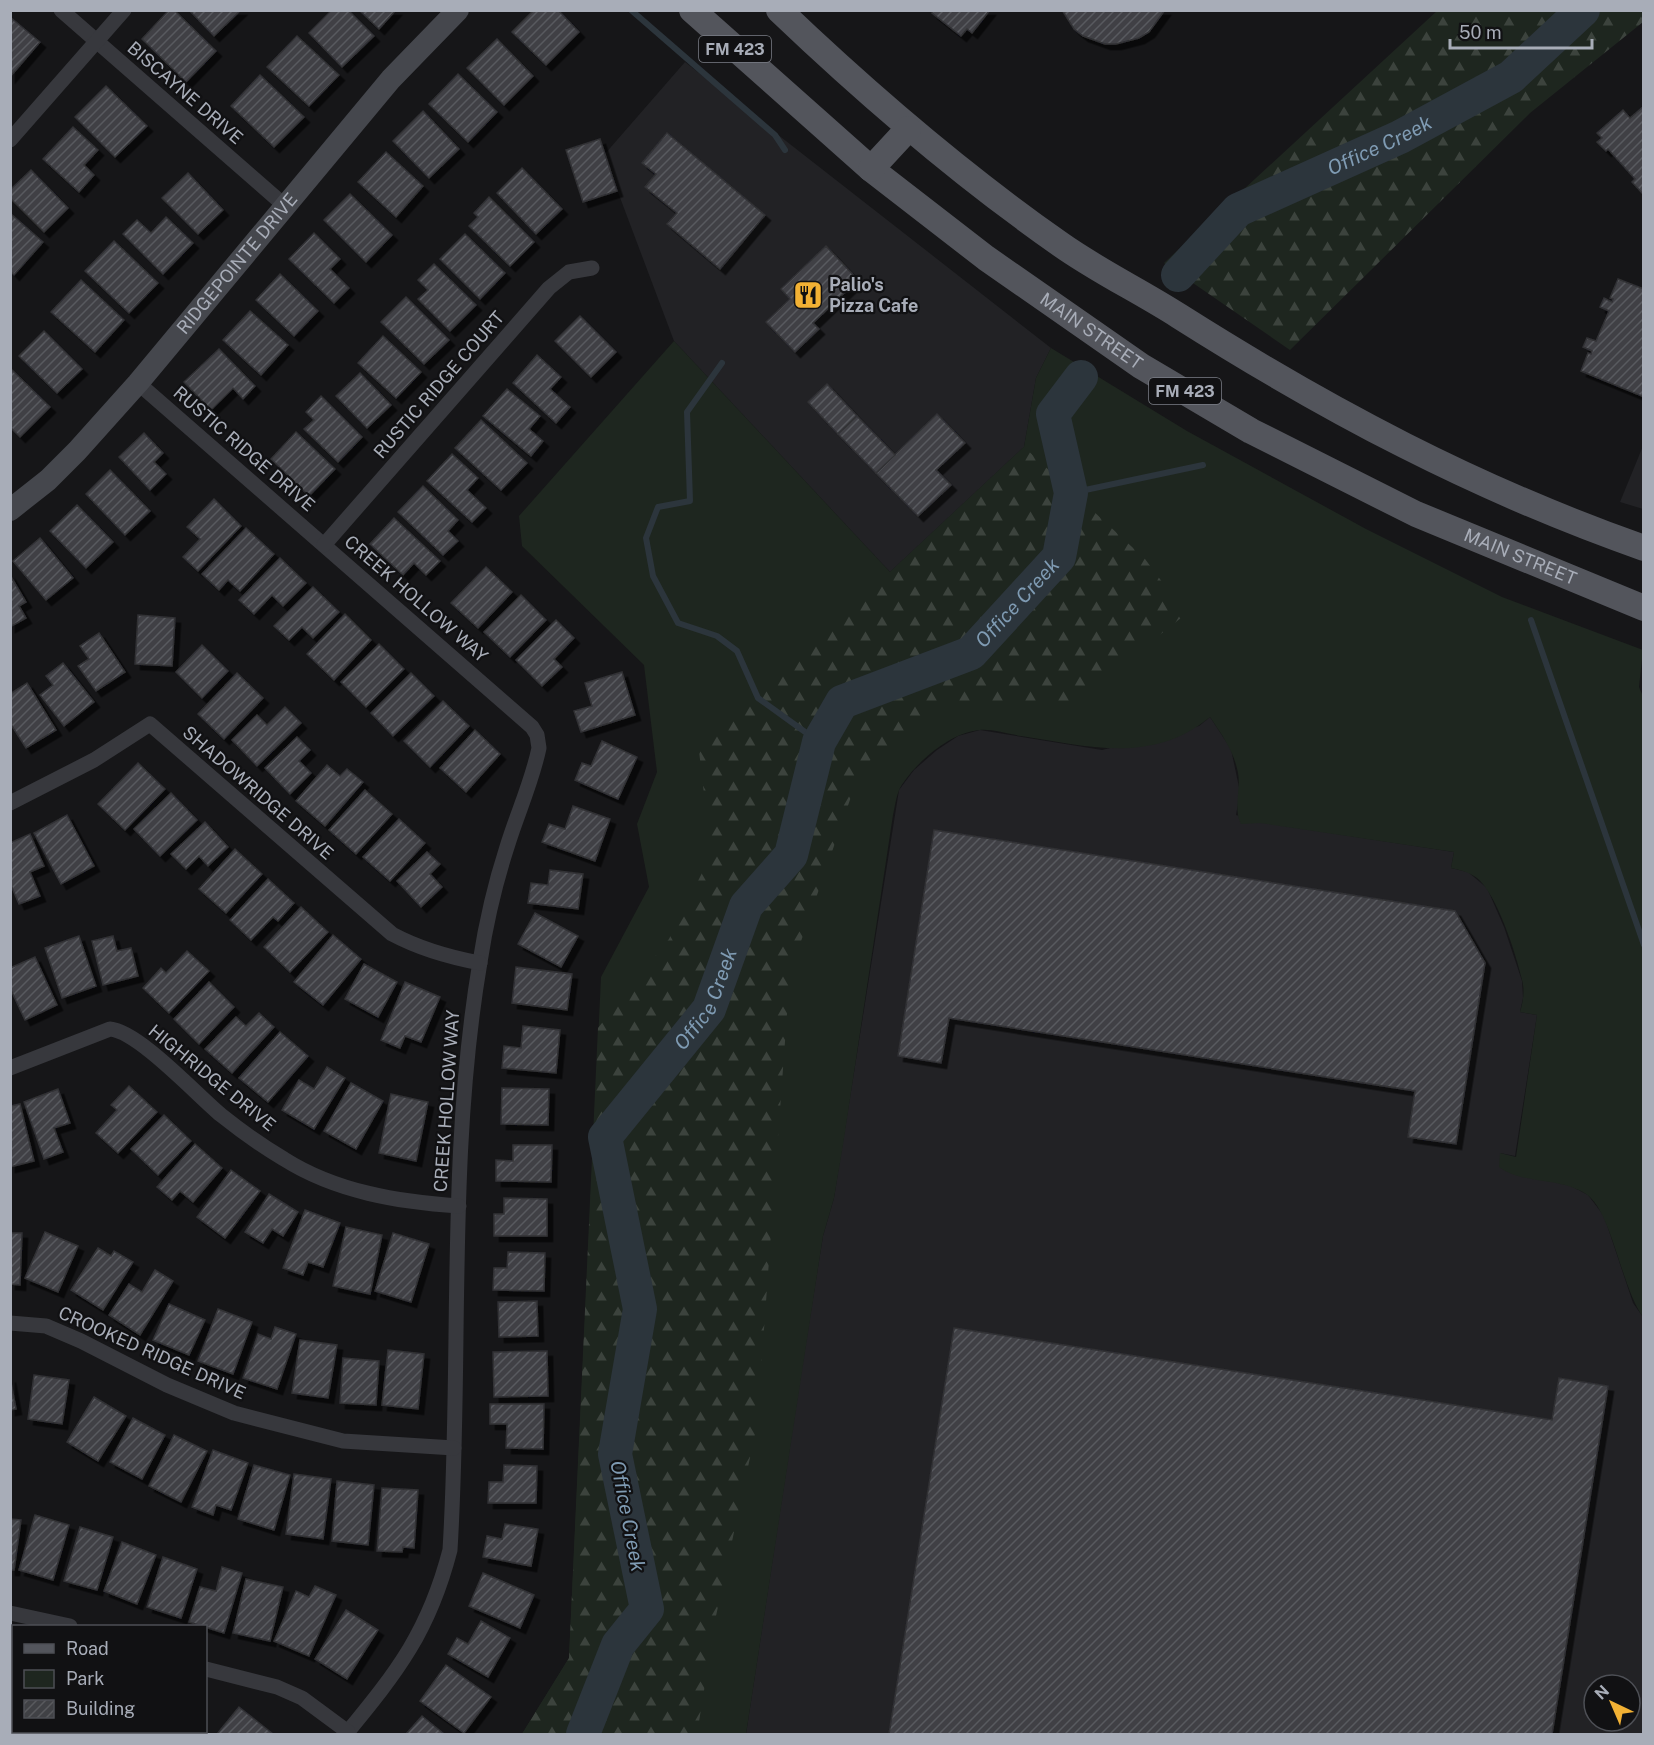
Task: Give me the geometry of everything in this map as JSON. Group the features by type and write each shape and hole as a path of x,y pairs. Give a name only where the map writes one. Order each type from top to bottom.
{"main road":[{"name":"MAIN STREET","path":"692,10 871,169 986,258 1141,366 1251,430 1416,514 1644,608"},
{"name":"FM 423","path":"779,10 908,129 1062,246 1270,374 1390,440 1465,476 1644,548"},
{"path":"871,169 908,129"}],"street":[{"name":"BISCAYNE DRIVE","path":"61,10 284,205"},
{"path":"10,140 124,10"},
{"name":"RIDGEPOINTE DRIVE","path":"10,510 48,480 138,383 391,79 458,10"},
{"name":"RUSTIC RIDGE COURT","path":"324,545 549,288 569,272 592,268"},
{"name":"RUSTIC RIDGE DRIVE","path":"138,383 324,545"},
{"name":"CREEK HOLLOW WAY","path":"324,545 532,727 537,735 539,748 506,848 480,963 465,1084 459,1206 450,1550 440,1589 411,1651 347,1733"},
{"name":"SHADOWRIDGE DRIVE","path":"10,803 94,760 150,724 392,934 416,947 448,957 480,963"},
{"name":"HIGHRIDGE DRIVE","path":"10,1068 110,1029 120,1030 151,1053 222,1116 287,1161 367,1194 459,1206"},
{"name":"CROOKED RIDGE DRIVE","path":"10,1323 46,1326 81,1341 166,1385 234,1413 343,1441 454,1448"},
{"path":"10,1613 63,1625"},
{"path":"207,1669 277,1687 302,1698 347,1733"}],"shaded area":[{"path":"685,62 1051,348 1036,378 1024,447 890,572 674,341 604,155"},
{"path":"1643,446 1643,509 1620,502"},
{"path":"1210,717 1231,749 1240,792 1236,815 1259,822 1454,852 1451,868 1468,872 1487,888 1504,927 1522,981 1523,998 1520,1012 1537,1015 1515,1156 1500,1153 1542,1179 1571,1186 1588,1195 1604,1216 1633,1303 1643,1317 1643,1734 746,1734 823,1236 834,1198 899,790 914,770 937,750 958,736 980,730 1102,750 1199,726"}],"green space":[{"path":"1437,11 1643,11 1643,22 1530,113 1290,350 1164,263"},
{"path":"674,341 890,572 1024,447 1036,378 1051,348 1187,431 1366,529 1502,597 1643,650 1639,687 1644,699 1643,1317 1628,1288 1610,1232 1595,1203 1586,1194 1576,1189 1519,1176 1499,1167 1500,1153 1516,1157 1537,1015 1520,1012 1523,984 1505,925 1492,897 1477,878 1451,868 1454,852 1260,823 1241,824 1237,806 1239,779 1234,758 1210,717 1188,732 1165,742 1142,747 1095,747 990,730 969,732 945,743 914,769 900,788 893,815 843,1145 834,1198 823,1236 746,1734 522,1734 569,1658 601,977 649,887 637,824 657,772 644,665 522,546 519,516"},
{"path":"1024,447 1145,559 1186,614 1075,702 942,702 861,768 790,973 757,1425 716,1616 697,1734 522,1734 569,1658 598,1028 669,939 711,855 698,742 786,660 890,572"}],"building":[{"path":"169,10 174,10 216,51 186,82 142,39"},
{"path":"189,10 241,10 214,36"},
{"path":"332,10 348,10 374,36 342,67 309,33"},
{"path":"359,10 396,10 379,29"},
{"path":"534,10 558,10 579,32 546,65 512,32"},
{"path":"934,10 990,10 972,33 967,29 961,36 932,13"},
{"path":"1062,10 1165,10 1149,32 1139,38 1116,44 1105,44 1083,36 1074,29"},
{"path":"10,17 40,42 10,77"},
{"path":"297,36 339,75 309,106 267,67"},
{"path":"497,39 533,76 504,105 467,68"},
{"path":"458,74 497,112 468,142 429,104"},
{"path":"260,75 304,117 274,147 231,106"},
{"path":"106,86 147,126 115,157 75,117"},
{"path":"1644,106 1644,191 1642,193 1632,182 1635,179 1608,149 1606,151 1597,142 1602,138 1597,133 1623,110 1630,118"},
{"path":"423,111 459,149 429,178 393,141"},
{"path":"73,127 98,150 84,165 94,175 79,192 43,159"},
{"path":"667,133 765,215 720,269 667,224 677,213 645,187 656,174 642,163"},
{"path":"600,139 617,191 583,202 566,150"},
{"path":"386,152 423,186 396,217 358,182"},
{"path":"522,168 562,209 536,234 497,193"},
{"path":"31,170 68,208 44,232 10,198 10,190"},
{"path":"188,173 223,210 198,234 162,198"},
{"path":"350,194 392,235 366,262 324,220"},
{"path":"489,197 534,242 510,266 469,226 478,217 474,213"},
{"path":"10,213 43,242 14,275 10,271"},
{"path":"166,217 193,243 163,274 123,234 137,220 151,233"},
{"path":"314,233 340,259 330,269 349,288 334,303 289,259"},
{"path":"465,234 505,273 480,299 440,259"},
{"path":"114,241 158,283 129,313 85,271"},
{"path":"826,246 858,280 813,323 819,329 795,352 766,322 790,299 781,289"},
{"path":"434,264 476,305 450,331 418,299 428,290 418,280"},
{"path":"280,274 318,311 294,336 256,300"},
{"path":"1618,279 1644,289 1644,397 1581,371 1588,353 1591,354 1592,351 1583,347 1587,338 1596,341 1609,311 1600,307 1604,298 1612,302 1613,299 1610,298"},
{"path":"81,280 124,320 95,352 51,312"},
{"path":"406,297 449,340 424,364 381,322"},
{"path":"250,311 288,345 261,375 223,340"},
{"path":"580,316 616,352 591,377 555,341"},
{"path":"44,331 82,369 57,393 19,356"},
{"path":"383,336 421,372 396,398 358,363"},
{"path":"219,349 255,386 243,399 233,388 211,410 184,382"},
{"path":"537,355 561,377 550,389 570,407 556,423 513,383"},
{"path":"10,368 50,407 20,437 10,427"},
{"path":"360,373 391,405 367,428 336,396"},
{"path":"827,384 857,416 838,434 808,402"},
{"path":"507,389 540,416 529,429 543,441 531,456 483,416"},
{"path":"321,396 362,437 338,462 304,429 314,420 306,412"},
{"path":"937,414 965,443 936,470 951,485 918,516 876,473"},
{"path":"857,416 895,455 876,473 838,434"},
{"path":"481,420 527,463 501,490 455,448"},
{"path":"296,432 335,469 309,496 271,459"},
{"path":"144,433 163,453 154,462 166,474 150,490 119,457"},
{"path":"452,454 478,478 467,490 486,508 472,522 427,481"},
{"path":"110,470 150,511 125,535 86,494"},
{"path":"423,486 458,520 448,531 458,541 443,555 398,512"},
{"path":"214,499 241,526 198,571 183,557 200,539 187,527"},
{"path":"77,505 113,542 86,568 50,531"},
{"path":"394,518 440,561 426,575 414,563 403,575 370,544"},
{"path":"246,528 274,554 240,591 228,580 219,590 202,574"},
{"path":"40,538 73,578 46,600 13,561"},
{"path":"280,558 306,583 283,606 272,595 254,614 239,600"},
{"path":"486,567 512,592 478,628 451,603"},
{"path":"10,575 26,602 19,606 26,618 10,627"},
{"path":"313,587 339,612 313,638 302,627 289,640 274,626"},
{"path":"521,595 546,620 510,657 484,632"},
{"path":"345,614 371,640 334,680 307,654"},
{"path":"138,615 175,618 172,666 135,664"},
{"path":"556,620 574,638 554,659 562,667 542,686 516,660"},
{"path":"99,633 125,672 96,691 78,666 89,659 80,646"},
{"path":"379,644 404,669 366,707 341,682"},
{"path":"202,645 228,671 202,698 176,672"},
{"path":"63,663 94,702 64,726 40,695 53,685 46,676"},
{"path":"622,672 635,715 581,732 574,711 592,706 585,683"},
{"path":"237,673 263,698 224,739 198,714"},
{"path":"411,673 434,696 393,736 371,713"},
{"path":"27,683 56,730 26,748 10,723 10,694"},
{"path":"443,701 469,726 430,767 404,741"},
{"path":"285,707 301,723 257,766 232,740 257,715 267,725"},
{"path":"475,730 500,754 466,792 440,768"},
{"path":"297,737 310,750 299,761 311,773 290,794 265,768"},
{"path":"602,741 637,757 618,799 575,780 582,763 591,766"},
{"path":"138,763 165,789 125,830 98,804"},
{"path":"327,765 340,776 347,769 363,782 325,826 296,801"},
{"path":"365,790 392,814 356,854 329,830"},
{"path":"171,793 197,820 160,856 134,829"},
{"path":"573,806 610,819 595,861 542,842 549,824 565,829"},
{"path":"67,815 94,866 61,884 34,833"},
{"path":"399,819 425,843 390,881 363,857"},
{"path":"205,822 228,847 208,866 199,856 186,869 171,854"},
{"path":"934,830 1455,911 1485,963 1456,1144 1408,1137 1415,1091 949,1018 941,1063 898,1056"},
{"path":"30,834 44,866 30,872 40,896 19,904 10,883 10,843"},
{"path":"235,849 262,874 226,913 199,889"},
{"path":"427,852 440,864 430,874 442,887 421,907 397,881"},
{"path":"550,870 583,874 578,909 528,903 531,883 548,885"},
{"path":"268,879 294,903 278,921 273,917 251,940 230,920"},
{"path":"301,907 328,932 290,972 264,947"},
{"path":"535,913 578,936 561,967 518,944"},
{"path":"333,935 361,959 323,1005 294,982"},
{"path":"79,936 96,986 62,998 45,948"},
{"path":"113,936 117,951 131,948 138,976 103,985 92,941"},
{"path":"187,951 209,971 169,1013 143,988 161,968 166,973"},
{"path":"35,957 57,1005 25,1020 10,988 10,968"},
{"path":"364,964 397,982 378,1017 345,999"},
{"path":"516,967 572,974 567,1010 512,1003"},
{"path":"209,982 234,1007 199,1044 174,1019"},
{"path":"405,982 440,997 421,1042 405,1036 400,1048 381,1040"},
{"path":"259,1013 274,1027 232,1073 205,1049 236,1017 246,1026"},
{"path":"523,1026 560,1030 556,1073 502,1068 504,1046 521,1048"},
{"path":"280,1032 308,1056 268,1102 239,1078"},
{"path":"327,1067 345,1078 314,1129 282,1110 299,1080 314,1089"},
{"path":"351,1083 383,1101 356,1149 324,1131"},
{"path":"129,1086 157,1112 118,1153 96,1133 117,1110 111,1105"},
{"path":"502,1088 549,1089 548,1125 501,1124"},
{"path":"58,1089 70,1123 54,1128 63,1152 44,1159 24,1102"},
{"path":"391,1094 428,1102 416,1161 379,1153"},
{"path":"20,1104 34,1161 10,1167 10,1106"},
{"path":"164,1115 191,1141 158,1175 131,1149"},
{"path":"195,1144 222,1168 193,1202 180,1191 172,1200 157,1187"},
{"path":"513,1145 552,1145 551,1182 496,1181 496,1160 513,1161"},
{"path":"231,1170 260,1191 225,1238 197,1217"},
{"path":"269,1194 298,1212 283,1236 272,1229 263,1243 245,1232"},
{"path":"504,1198 547,1199 547,1236 494,1236 494,1214 504,1214"},
{"path":"305,1210 340,1223 323,1267 308,1262 303,1275 283,1268"},
{"path":"346,1227 382,1235 370,1294 333,1286"},
{"path":"45,1232 78,1246 58,1292 25,1278"},
{"path":"10,1233 22,1233 20,1285 10,1284"},
{"path":"393,1233 429,1244 411,1302 375,1291"},
{"path":"98,1248 111,1256 114,1251 133,1262 103,1310 71,1290"},
{"path":"508,1252 545,1253 544,1291 493,1290 494,1268 507,1268"},
{"path":"155,1270 173,1281 140,1335 109,1315 129,1284 142,1292"},
{"path":"537,1301 538,1336 499,1337 498,1302"},
{"path":"169,1304 205,1320 189,1355 153,1340"},
{"path":"218,1309 252,1322 233,1374 198,1361"},
{"path":"275,1327 296,1334 277,1389 243,1378 258,1334 271,1339"},
{"path":"954,1328 1552,1420 1559,1378 1608,1386 1552,1734 889,1734"},
{"path":"300,1340 337,1345 328,1398 292,1393"},
{"path":"388,1350 424,1354 418,1409 382,1405"},
{"path":"547,1351 548,1396 494,1397 493,1352"},
{"path":"343,1358 379,1361 376,1405 340,1403"},
{"path":"34,1375 69,1380 62,1424 28,1419"},
{"path":"10,1377 16,1409 10,1410"},
{"path":"94,1397 126,1416 98,1461 67,1442"},
{"path":"490,1404 544,1404 543,1449 506,1448 507,1424 490,1424"},
{"path":"133,1418 165,1435 142,1479 110,1462"},
{"path":"174,1435 207,1451 181,1502 149,1486"},
{"path":"213,1450 248,1463 231,1510 216,1505 213,1515 192,1507"},
{"path":"254,1465 290,1475 274,1530 238,1519"},
{"path":"504,1465 537,1466 536,1503 488,1503 489,1482 503,1482"},
{"path":"294,1474 331,1479 323,1539 286,1534"},
{"path":"337,1481 374,1485 368,1545 332,1541"},
{"path":"382,1488 418,1490 414,1548 403,1547 402,1552 377,1551"},
{"path":"35,1515 69,1525 53,1580 19,1570"},
{"path":"10,1519 21,1520 14,1570 10,1570"},
{"path":"505,1524 538,1529 531,1566 483,1557 487,1536 502,1539"},
{"path":"80,1527 113,1537 97,1590 64,1581"},
{"path":"122,1542 156,1555 137,1604 104,1591"},
{"path":"163,1557 197,1569 181,1618 147,1607"},
{"path":"222,1567 242,1573 224,1633 207,1628 207,1625 189,1622 200,1587 216,1591"},
{"path":"483,1573 534,1595 520,1628 469,1606"},
{"path":"246,1579 283,1587 270,1641 233,1633"},
{"path":"315,1586 336,1595 309,1656 274,1641 296,1591 309,1597"},
{"path":"346,1610 378,1630 347,1679 315,1659"},
{"path":"481,1621 510,1638 488,1677 448,1654 457,1638 468,1644"},
{"path":"446,1665 491,1697 464,1733 420,1701"},
{"path":"239,1707 273,1734 217,1734"},
{"path":"422,1716 444,1734 406,1734"},
{"path":"59,1733 106,1733 105,1734"}],"waterway":[{"path":"631,10 775,135 785,150"},
{"name":"Office Creek","path":"1178,275 1238,210 1400,137 1511,77 1583,10"},
{"path":"722,363 687,412 690,501 658,507 646,538 653,576 678,623 717,636 737,651 758,698 819,742"},
{"name":"Office Creek","path":"583,1734 618,1645 647,1609 615,1454 640,1309 605,1137 709,1009 746,906 791,855 819,742 842,702 971,653 1059,557 1071,493 1053,414 1081,377"},
{"path":"1071,493 1203,465"},
{"path":"1531,620 1644,945"}],"place":[{"name":"Palio's Pizza Cafe","path":"808,295"}]}
